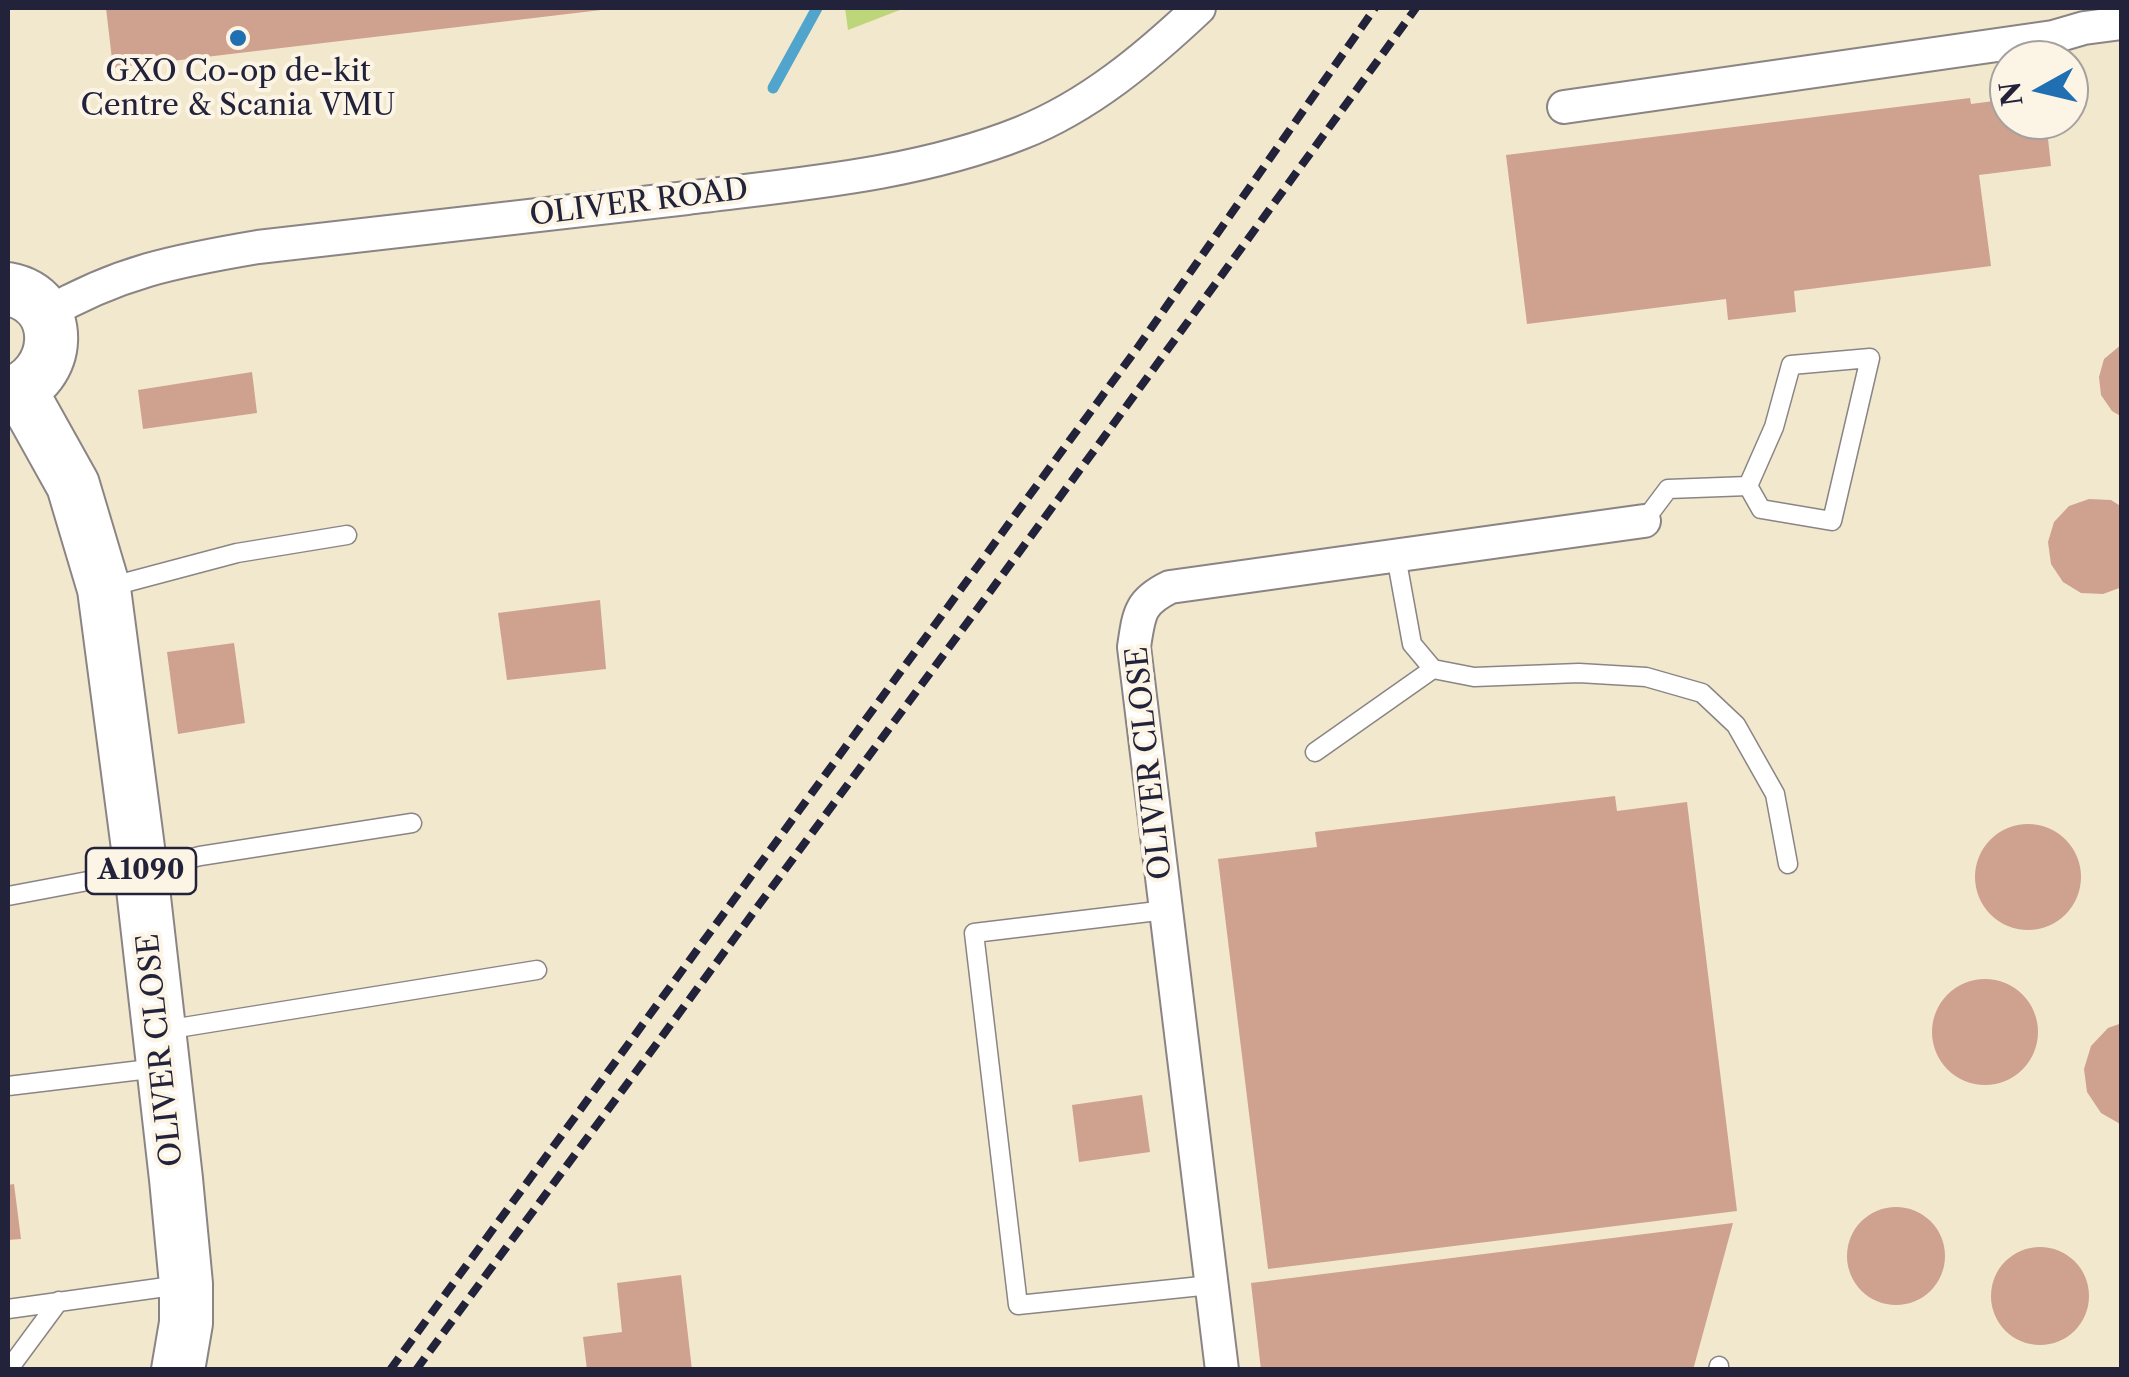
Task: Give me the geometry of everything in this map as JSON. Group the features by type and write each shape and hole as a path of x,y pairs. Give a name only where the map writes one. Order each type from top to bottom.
{"main road":[{"path":"8,244 28,301 51,331 46,366 35,380 14,392"},
{"name":"OLIVER CLOSE","path":"14,392 73,485 104,589 141,872 186,1284 186,1323 178,1370"}],"street":[{"name":"OLIVER ROAD","path":"28,301 87,290 132,272 224,252 800,184 958,156 1024,132 1073,108 1153,49 1199,8"},
{"path":"1564,107 2054,37 2083,18 2122,23"},
{"name":"OLIVER CLOSE","path":"1222,1370 1134,646 1138,614 1150,597 1170,587 1644,521"}],"lane":[{"path":"1870,358 1832,521 1761,509 1748,486 1774,427 1791,365 1870,358"},
{"path":"1644,521 1668,489 1748,486"},
{"path":"104,589 238,553 347,535"},
{"path":"1396,556 1412,644 1434,669 1474,677 1579,672 1646,676 1702,693 1736,725 1775,794 1788,864"},
{"path":"1314,752 1434,669"},
{"path":"8,896 141,872 200,856 412,822"},
{"path":"1166,910 974,933 1018,1305 1211,1285"},
{"path":"8,1086 161,1049 537,970"},
{"path":"8,1309 186,1284"},
{"path":"8,1370 59,1301"}],"green space":[{"path":"845,8 905,8 848,30"}],"building":[{"name":"GXO Co-op de-kit Centre & Scania VMU","path":"106,8 601,8 601,10 113,68"},
{"path":"1970,98 1971,104 1989,102 1989,140 2048,140 2051,166 1979,175 1991,266 1794,291 1796,312 1728,320 1726,299 1527,324 1506,155"},
{"path":"2122,344 2122,417 2112,411 2101,395 2099,377 2104,359"},
{"path":"252,372 257,413 143,429 138,390"},
{"path":"2089,499 2111,500 2122,507 2122,587 2103,594 2081,593 2063,582 2051,564 2048,542 2054,522 2069,506"},
{"path":"600,600 606,669 507,680 498,613"},
{"path":"234,643 245,723 178,734 167,652"},
{"path":"1615,796 1617,811 1687,802 1737,1211 1268,1269 1218,859 1317,847 1315,832"},
{"path":"2028,824 2048,828 2066,839 2077,857 2081,877 2077,897 2066,915 2048,926 2028,930 2008,926 1990,915 1979,897 1975,877 1979,857 1990,839 2008,828"},
{"path":"1985,979 2005,983 2023,994 2034,1012 2038,1032 2034,1052 2023,1070 2005,1081 1985,1085 1965,1081 1947,1070 1936,1052 1932,1032 1936,1012 1947,994 1965,983"},
{"path":"2122,1023 2122,1125 2101,1113 2087,1092 2084,1069 2091,1046 2108,1028"},
{"path":"1142,1095 1150,1152 1079,1162 1072,1105"},
{"path":"14,1184 21,1239 8,1240 8,1185"},
{"path":"1896,1207 1915,1211 1931,1221 1941,1237 1945,1256 1941,1275 1931,1291 1915,1301 1896,1305 1877,1301 1861,1291 1851,1275 1847,1256 1851,1237 1861,1221 1877,1211"},
{"path":"1733,1223 1693,1370 1261,1370 1251,1283"},
{"path":"2040,1247 2067,1255 2081,1269 2089,1296 2081,1323 2067,1337 2040,1345 2013,1337 1999,1323 1991,1296 1999,1269 2013,1255"},
{"path":"681,1275 692,1370 587,1370 583,1337 622,1332 617,1283"}],"waterway":[{"path":"773,88 817,8"}],"railway":[{"path":"390,1370 1138,347 1375,8"},
{"path":"416,1370 1416,8"}],"place":[{"name":"GXO Co-op de-kit Centre & Scania VMU","path":"238,38"}]}
